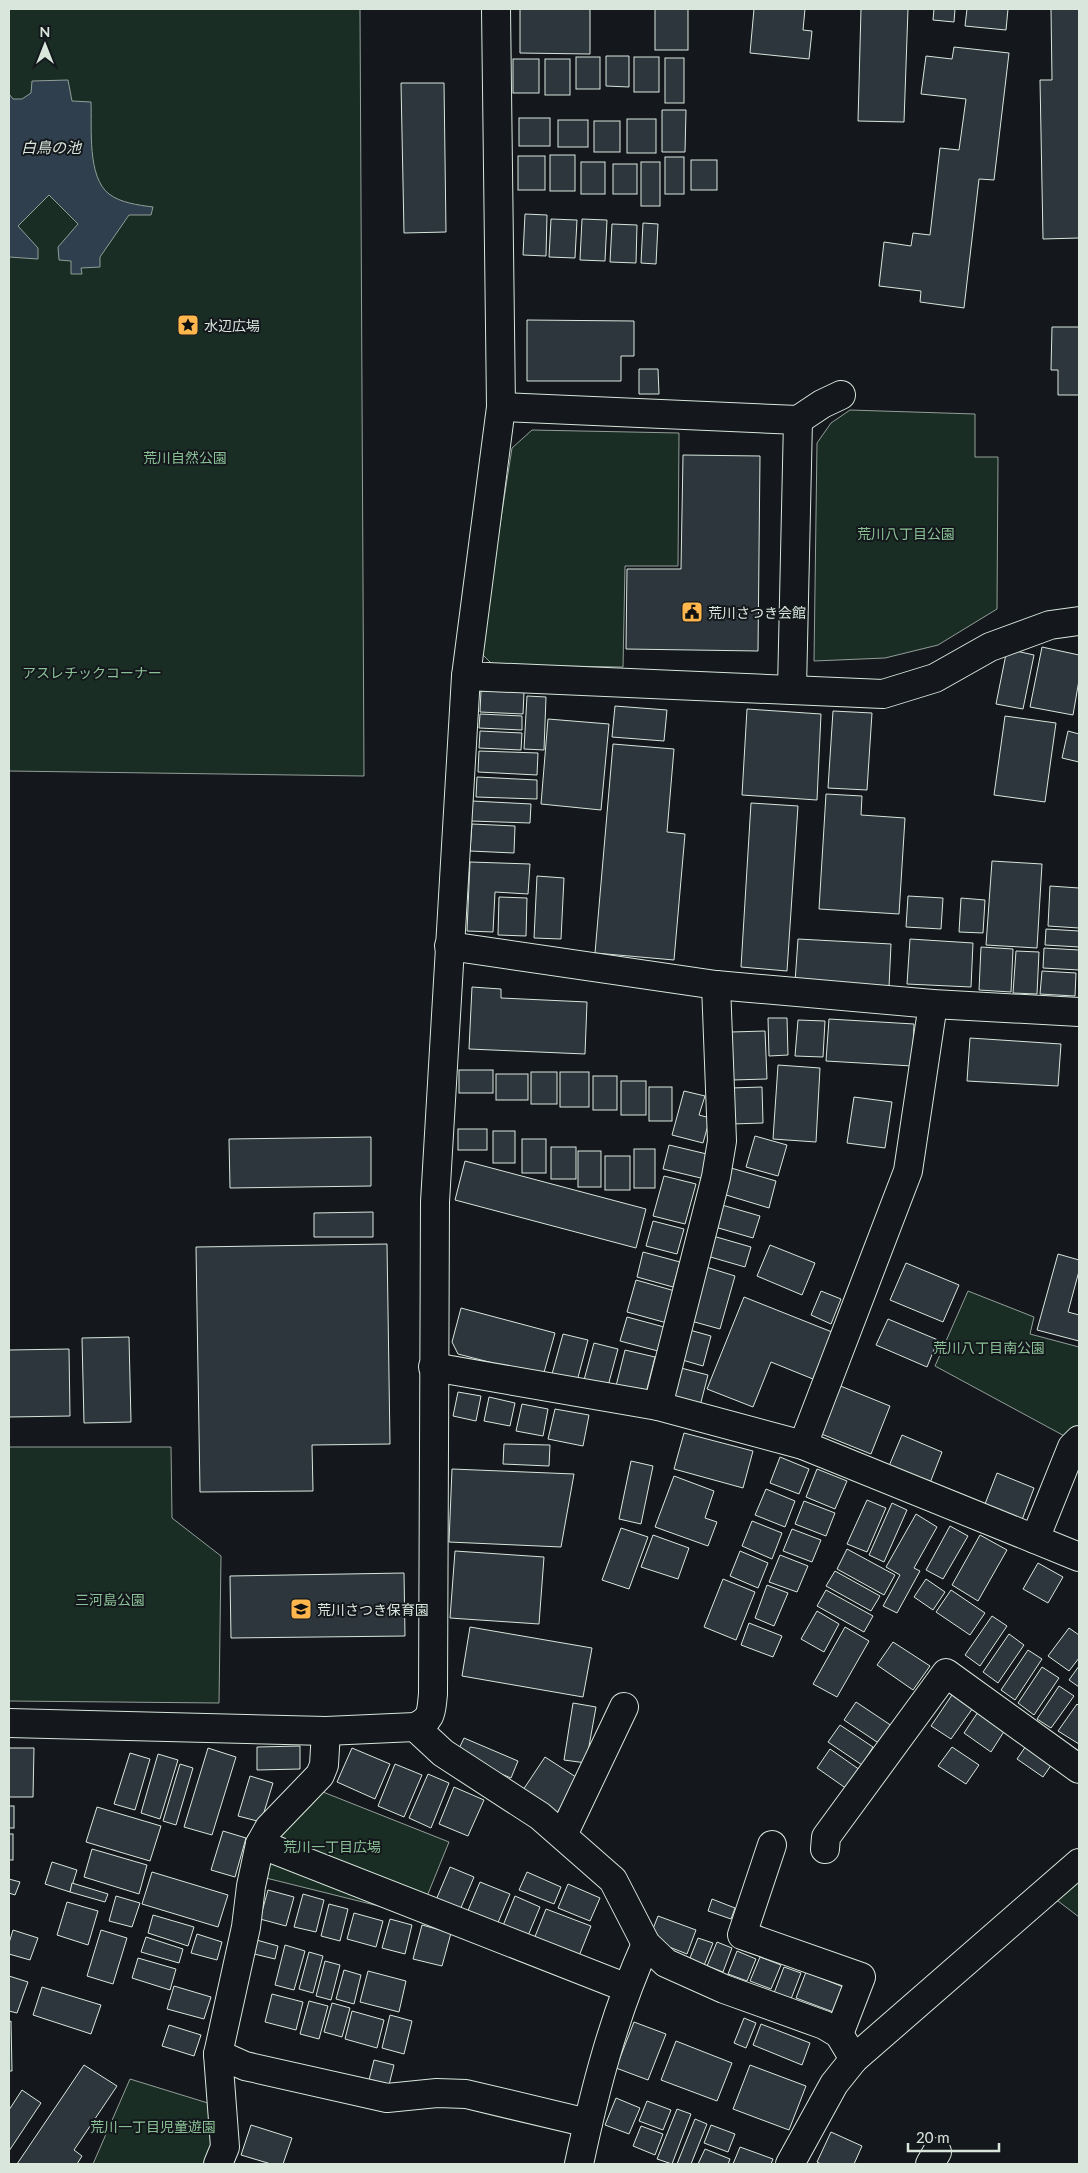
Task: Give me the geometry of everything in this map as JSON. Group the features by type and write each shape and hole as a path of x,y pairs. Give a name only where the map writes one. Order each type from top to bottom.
{"street":[{"path":"9,1723 326,1731 415,1727 426,1722 431,1713 433,1694 434,1202 466,676 501,407 496,9"},
{"path":"501,407 798,420 822,404 841,395"},
{"path":"792,689 798,420"},
{"path":"466,676 883,694 935,678 999,644 1050,625 1079,621"},
{"path":"449,946 716,985 932,1004 1079,1012"},
{"path":"658,1406 716,1177 722,1141 716,985"},
{"path":"803,1445 908,1171 932,1004"},
{"path":"433,1367 658,1406 803,1445 1079,1557"},
{"path":"1034,1539 1072,1447 1079,1440"},
{"path":"825,1849 826,1837 946,1672 1079,1769"},
{"path":"562,1835 624,1708"},
{"path":"415,1727 443,1753 540,1816 613,1880 646,1944 666,1963 724,1989 824,2025 839,2034 854,2059"},
{"path":"218,2164 225,2147 218,2054 246,1927 251,1886 260,1844 269,1828 320,1775 324,1765 326,1731"},
{"path":"260,1844 626,1988"},
{"path":"772,1845 742,1935 861,1977 839,2034"},
{"path":"790,2164 834,2084 854,2059 1079,1863"},
{"path":"579,2164 594,2093 626,1988 646,1944"},
{"path":"218,2054 245,2066 387,2098 437,2093 466,2094 588,2123"}],"green space":[{"name":"荒川自然公園","path":"9,9 360,9 364,776 9,771"},
{"name":"荒川八丁目公園","path":"850,410 975,414 975,457 998,457 997,609 938,645 885,658 814,661 817,443 831,423"},
{"path":"532,430 679,433 678,566 625,566 623,667 493,665 480,652 512,448"},
{"name":"荒川八丁目南公園","path":"968,1291 1034,1317 1030,1334 1079,1347 1079,1432 1070,1439 935,1366"},
{"name":"三河島公園","path":"9,1447 171,1447 172,1518 221,1556 219,1703 9,1701"},
{"name":"荒川一丁目広場","path":"323,1792 449,1842 419,1916 266,1878 269,1862 283,1831 308,1803"},
{"path":"1079,1876 1079,1917 1054,1898"},
{"name":"荒川一丁目児童遊園","path":"130,2079 211,2104 215,2121 210,2164 93,2164"}],"water":[{"name":"白鳥の池","path":"68,80 72,101 91,102 92,151 97,176 102,186 109,194 119,200 153,207 151,215 129,215 100,257 100,267 81,268 82,274 71,274 71,261 59,260 58,247 78,224 49,195 18,226 38,248 38,259 9,257 9,94 13,99 22,99 31,93 32,81"}],"building":[{"path":"520,9 590,9 590,54 520,53"},
{"path":"655,9 688,9 688,50 655,50"},
{"path":"754,9 805,9 803,30 812,31 809,59 750,53"},
{"path":"861,9 908,9 904,122 858,121"},
{"path":"934,9 955,9 954,22 933,20"},
{"path":"967,9 1008,9 1006,30 965,26"},
{"path":"1051,9 1079,9 1079,238 1043,239 1040,80 1052,80"},
{"path":"954,47 1009,53 994,180 979,179 964,308 920,302 921,291 879,286 884,242 911,246 913,233 930,235 940,148 959,150 966,99 921,94 926,56 952,59"},
{"path":"606,56 629,56 629,87 606,86"},
{"path":"576,57 600,57 600,89 576,89"},
{"path":"634,57 659,57 659,92 634,92"},
{"path":"665,58 684,58 684,103 665,103"},
{"path":"513,59 539,59 539,93 513,93"},
{"path":"545,59 570,59 570,95 545,95"},
{"path":"401,83 444,83 446,232 404,233"},
{"path":"662,110 686,110 685,152 662,152"},
{"path":"519,118 550,118 550,146 519,146"},
{"path":"627,119 656,119 656,153 627,153"},
{"path":"558,120 588,120 588,147 558,147"},
{"path":"594,121 620,121 620,152 594,152"},
{"path":"550,155 575,155 575,191 550,191"},
{"path":"518,156 545,156 545,190 518,190"},
{"path":"665,157 684,157 684,194 665,194"},
{"path":"691,160 717,160 717,190 691,190"},
{"path":"581,162 605,162 605,194 581,194"},
{"path":"641,162 660,162 660,206 641,206"},
{"path":"613,164 637,164 637,194 613,194"},
{"path":"525,214 547,215 546,256 523,255"},
{"path":"551,219 577,220 575,258 549,257"},
{"path":"582,219 607,220 605,261 580,260"},
{"path":"643,223 658,224 656,264 641,263"},
{"path":"612,224 637,225 636,263 610,262"},
{"path":"527,320 634,321 634,356 621,356 621,381 527,381"},
{"path":"1052,327 1079,327 1079,395 1058,395 1058,370 1051,370"},
{"path":"639,369 658,369 659,394 639,394"},
{"path":"683,455 760,456 758,651 626,649 627,569 681,569"},
{"path":"1042,647 1079,655 1079,680 1073,715 1030,707"},
{"path":"1007,649 1034,655 1023,709 996,704"},
{"path":"481,691 524,692 523,714 480,712"},
{"path":"527,696 546,697 544,750 524,749"},
{"path":"615,706 667,710 664,741 612,737"},
{"path":"747,709 821,714 817,800 742,795"},
{"path":"833,711 872,713 867,790 828,788"},
{"path":"480,714 522,716 522,730 479,728"},
{"path":"1005,716 1056,723 1045,802 994,795"},
{"path":"548,719 609,724 601,810 541,804"},
{"path":"480,731 522,733 521,750 479,748"},
{"path":"1068,731 1079,734 1079,762 1062,758"},
{"path":"613,744 674,749 667,832 685,834 674,960 595,953"},
{"path":"479,751 538,753 537,775 478,772"},
{"path":"477,777 537,780 537,799 476,797"},
{"path":"826,794 862,796 861,815 905,818 899,914 819,909"},
{"path":"472,801 531,804 530,823 471,821"},
{"path":"751,803 798,806 787,971 741,967"},
{"path":"472,824 515,826 514,853 470,851"},
{"path":"992,861 1042,864 1037,948 986,945"},
{"path":"470,862 530,864 528,894 495,892 493,932 467,931"},
{"path":"537,876 564,878 561,939 534,938"},
{"path":"1050,886 1079,888 1079,928 1048,926"},
{"path":"908,896 943,898 941,929 906,927"},
{"path":"499,897 527,898 526,936 498,935"},
{"path":"961,898 985,900 983,933 959,932"},
{"path":"1046,929 1079,931 1079,947 1045,945"},
{"path":"798,939 891,944 889,987 795,982"},
{"path":"910,939 973,943 971,987 907,984"},
{"path":"981,947 1013,949 1011,992 979,990"},
{"path":"1044,948 1079,950 1079,970 1043,968"},
{"path":"1016,951 1039,952 1037,994 1013,993"},
{"path":"1042,971 1076,973 1075,996 1040,994"},
{"path":"472,987 501,989 501,998 587,1002 585,1054 469,1049"},
{"path":"768,1018 787,1018 788,1055 769,1056"},
{"path":"829,1019 914,1024 912,1066 826,1061"},
{"path":"798,1020 825,1021 823,1057 795,1056"},
{"path":"765,1031 767,1079 732,1080 731,1032"},
{"path":"970,1038 1061,1044 1058,1086 967,1081"},
{"path":"778,1065 820,1068 816,1142 773,1139"},
{"path":"459,1070 493,1070 493,1093 459,1093"},
{"path":"531,1072 557,1072 557,1104 531,1104"},
{"path":"560,1072 589,1072 589,1107 560,1107"},
{"path":"496,1074 528,1074 528,1100 496,1100"},
{"path":"593,1076 617,1076 617,1110 593,1110"},
{"path":"621,1081 646,1081 646,1115 621,1115"},
{"path":"649,1087 672,1087 672,1121 649,1121"},
{"path":"762,1087 763,1123 732,1124 731,1088"},
{"path":"684,1091 705,1096 699,1115 710,1118 703,1143 672,1135"},
{"path":"854,1097 892,1102 885,1148 847,1143"},
{"path":"458,1129 487,1129 487,1150 458,1150"},
{"path":"493,1131 515,1131 515,1163 493,1163"},
{"path":"755,1136 787,1145 778,1176 746,1167"},
{"path":"371,1137 371,1186 230,1188 229,1139"},
{"path":"522,1139 546,1139 546,1173 522,1173"},
{"path":"669,1145 711,1155 705,1179 663,1169"},
{"path":"551,1147 576,1147 576,1179 551,1179"},
{"path":"634,1149 655,1149 655,1188 634,1188"},
{"path":"578,1151 601,1151 601,1187 578,1187"},
{"path":"605,1156 630,1156 630,1190 605,1190"},
{"path":"465,1161 646,1209 636,1248 455,1200"},
{"path":"731,1168 776,1181 769,1208 723,1194"},
{"path":"664,1176 696,1184 685,1224 653,1216"},
{"path":"722,1205 760,1216 753,1238 715,1227"},
{"path":"373,1212 373,1237 314,1237 314,1213"},
{"path":"653,1221 684,1229 677,1254 646,1246"},
{"path":"713,1236 751,1247 745,1267 707,1256"},
{"path":"387,1244 390,1444 312,1445 313,1491 200,1492 196,1247"},
{"path":"770,1245 815,1263 802,1295 757,1276"},
{"path":"643,1252 680,1262 673,1287 637,1277"},
{"path":"1058,1254 1079,1260 1079,1271 1068,1312 1079,1315 1079,1341 1037,1330"},
{"path":"906,1263 959,1285 943,1322 890,1300"},
{"path":"706,1267 735,1276 720,1329 691,1321"},
{"path":"636,1280 675,1291 667,1323 627,1312"},
{"path":"821,1291 841,1299 831,1324 811,1315"},
{"path":"744,1297 832,1332 813,1379 771,1362 753,1407 707,1389"},
{"path":"461,1308 555,1333 543,1376 458,1354 452,1342"},
{"path":"627,1317 664,1327 658,1351 620,1341"},
{"path":"888,1319 938,1340 927,1367 876,1345"},
{"path":"686,1329 711,1336 703,1366 679,1359"},
{"path":"563,1334 588,1340 577,1381 552,1374"},
{"path":"129,1337 131,1422 84,1423 82,1338"},
{"path":"594,1343 618,1349 608,1386 584,1380"},
{"path":"69,1349 70,1416 9,1417 9,1350"},
{"path":"625,1350 655,1357 646,1393 616,1386"},
{"path":"677,1367 708,1375 700,1406 668,1397"},
{"path":"838,1385 890,1406 871,1454 819,1433"},
{"path":"458,1392 481,1396 476,1421 453,1416"},
{"path":"489,1397 515,1403 510,1426 484,1421"},
{"path":"522,1404 548,1409 543,1436 516,1431"},
{"path":"555,1409 589,1415 583,1446 548,1439"},
{"path":"684,1433 753,1451 743,1488 674,1469"},
{"path":"902,1435 942,1452 930,1483 889,1466"},
{"path":"504,1444 550,1445 549,1466 503,1464"},
{"path":"780,1457 809,1469 799,1494 770,1483"},
{"path":"631,1461 653,1466 641,1524 619,1519"},
{"path":"452,1469 574,1474 561,1547 449,1542"},
{"path":"817,1469 847,1481 835,1509 806,1497"},
{"path":"997,1473 1034,1488 1022,1520 985,1504"},
{"path":"674,1476 714,1491 705,1518 717,1522 708,1546 655,1527"},
{"path":"766,1489 795,1501 785,1527 755,1515"},
{"path":"867,1500 886,1508 867,1552 847,1544"},
{"path":"804,1501 835,1513 826,1536 795,1524"},
{"path":"892,1503 907,1510 884,1562 869,1555"},
{"path":"916,1514 937,1527 914,1568 920,1571 897,1613 883,1606 900,1575 886,1567"},
{"path":"752,1521 782,1533 772,1559 742,1546"},
{"path":"950,1526 968,1536 943,1579 926,1570"},
{"path":"621,1528 648,1537 629,1589 602,1580"},
{"path":"792,1529 821,1540 812,1562 783,1551"},
{"path":"653,1535 689,1548 678,1579 641,1567"},
{"path":"980,1535 1007,1550 978,1601 952,1585"},
{"path":"847,1549 895,1575 884,1595 837,1569"},
{"path":"455,1551 544,1557 539,1624 450,1618"},
{"path":"740,1551 768,1563 758,1588 730,1576"},
{"path":"780,1555 808,1566 797,1592 769,1582"},
{"path":"1038,1563 1063,1577 1048,1603 1023,1589"},
{"path":"835,1571 880,1596 871,1611 826,1586"},
{"path":"404,1573 405,1636 231,1638 230,1576"},
{"path":"723,1579 755,1592 736,1640 704,1627"},
{"path":"926,1579 945,1592 933,1610 914,1597"},
{"path":"767,1585 788,1593 774,1626 755,1618"},
{"path":"826,1590 873,1616 864,1632 817,1606"},
{"path":"951,1590 985,1613 970,1635 936,1612"},
{"path":"817,1611 839,1624 824,1652 801,1639"},
{"path":"992,1616 1007,1626 980,1666 965,1655"},
{"path":"749,1623 782,1636 773,1657 741,1645"},
{"path":"470,1627 592,1648 583,1697 462,1676"},
{"path":"845,1627 869,1641 837,1697 813,1684"},
{"path":"1069,1628 1079,1635 1079,1658 1069,1671 1048,1656"},
{"path":"1009,1634 1024,1645 998,1683 983,1672"},
{"path":"893,1642 930,1666 913,1690 877,1665"},
{"path":"1028,1650 1042,1659 1015,1700 1001,1690"},
{"path":"1079,1666 1079,1687 1069,1680"},
{"path":"1042,1667 1059,1678 1034,1715 1018,1703"},
{"path":"1059,1686 1074,1696 1051,1728 1037,1719"},
{"path":"954,1692 975,1705 951,1739 931,1726"},
{"path":"856,1702 892,1726 880,1744 844,1720"},
{"path":"573,1703 596,1707 586,1763 564,1760"},
{"path":"1077,1704 1079,1706 1079,1744 1058,1731"},
{"path":"978,1712 1005,1730 991,1752 964,1733"},
{"path":"840,1725 873,1747 862,1765 828,1742"},
{"path":"464,1738 518,1761 511,1778 456,1755"},
{"path":"1028,1743 1054,1761 1043,1777 1017,1759"},
{"path":"300,1746 300,1769 257,1770 257,1747"},
{"path":"952,1747 979,1765 966,1784 938,1766"},
{"path":"9,1748 34,1748 33,1797 9,1797"},
{"path":"208,1748 236,1757 212,1835 184,1827"},
{"path":"352,1748 390,1764 375,1799 337,1782"},
{"path":"830,1749 860,1770 847,1789 817,1768"},
{"path":"130,1753 150,1759 135,1810 114,1804"},
{"path":"158,1754 178,1760 160,1819 141,1813"},
{"path":"545,1757 579,1779 557,1813 523,1790"},
{"path":"180,1764 193,1768 176,1825 163,1821"},
{"path":"395,1764 422,1775 404,1817 378,1806"},
{"path":"428,1774 449,1783 431,1828 409,1818"},
{"path":"250,1776 273,1783 261,1822 238,1816"},
{"path":"454,1787 484,1800 468,1836 439,1824"},
{"path":"9,1806 14,1806 14,1828 9,1828"},
{"path":"97,1807 161,1826 150,1861 86,1842"},
{"path":"223,1831 246,1838 235,1877 211,1870"},
{"path":"9,1834 13,1834 13,1860 9,1860"},
{"path":"92,1849 147,1865 139,1894 84,1877"},
{"path":"52,1862 77,1870 70,1892 45,1884"},
{"path":"450,1867 474,1877 457,1917 433,1907"},
{"path":"152,1872 228,1895 218,1927 142,1904"},
{"path":"527,1872 561,1887 554,1904 519,1890"},
{"path":"9,1879 20,1882 15,1895 9,1893"},
{"path":"480,1882 510,1894 494,1932 464,1920"},
{"path":"72,1883 108,1894 105,1902 70,1892"},
{"path":"568,1884 600,1898 590,1921 558,1908"},
{"path":"268,1890 294,1897 286,1926 260,1919"},
{"path":"303,1894 324,1900 316,1932 294,1927"},
{"path":"116,1896 140,1903 132,1927 109,1921"},
{"path":"515,1896 540,1907 525,1943 500,1933"},
{"path":"712,1899 735,1908 731,1919 708,1911"},
{"path":"67,1902 98,1911 88,1945 57,1935"},
{"path":"329,1904 348,1909 340,1941 321,1936"},
{"path":"546,1909 591,1926 579,1956 534,1939"},
{"path":"354,1913 383,1921 376,1947 347,1939"},
{"path":"153,1915 194,1927 188,1946 148,1933"},
{"path":"658,1916 696,1930 687,1954 649,1939"},
{"path":"390,1919 412,1925 405,1954 382,1948"},
{"path":"422,1925 451,1933 442,1966 413,1959"},
{"path":"13,1930 38,1938 30,1960 9,1954 9,1943"},
{"path":"101,1930 127,1938 113,1984 87,1976"},
{"path":"197,1934 222,1942 217,1960 191,1953"},
{"path":"146,1937 183,1949 179,1963 141,1952"},
{"path":"698,1938 713,1943 703,1968 688,1963"},
{"path":"253,1939 278,1946 275,1959 250,1953"},
{"path":"717,1942 732,1948 723,1972 707,1966"},
{"path":"285,1945 305,1951 294,1990 275,1985"},
{"path":"737,1951 756,1959 747,1981 728,1974"},
{"path":"309,1952 323,1956 313,1993 299,1989"},
{"path":"760,1957 781,1965 771,1989 750,1981"},
{"path":"138,1958 176,1969 170,1990 132,1978"},
{"path":"325,1961 340,1965 331,2000 316,1996"},
{"path":"784,1967 801,1973 791,1999 774,1993"},
{"path":"344,1970 361,1975 354,2004 336,1999"},
{"path":"368,1971 406,1981 399,2012 360,2002"},
{"path":"806,1972 846,1988 836,2013 796,1998"},
{"path":"9,1976 28,1982 17,2013 9,2011"},
{"path":"174,1986 211,1997 204,2019 167,2009"},
{"path":"42,1987 101,2005 91,2034 33,2015"},
{"path":"272,1994 303,2002 296,2030 265,2022"},
{"path":"309,2001 328,2006 319,2039 300,2034"},
{"path":"332,2003 350,2008 342,2037 324,2032"},
{"path":"352,2011 384,2020 377,2048 345,2039"},
{"path":"390,2015 412,2021 404,2054 382,2048"},
{"path":"744,2018 756,2023 746,2048 734,2043"},
{"path":"11,2021 12,2071 9,2071 9,2022"},
{"path":"634,2022 666,2034 648,2080 616,2068"},
{"path":"761,2024 810,2043 802,2065 753,2045"},
{"path":"169,2025 201,2035 194,2056 162,2046"},
{"path":"676,2041 732,2063 717,2101 661,2080"},
{"path":"374,2060 394,2065 389,2085 369,2080"},
{"path":"84,2065 117,2086 74,2150 82,2156 77,2164 17,2164"},
{"path":"750,2065 806,2086 789,2130 733,2109"},
{"path":"22,2090 41,2103 9,2151 9,2110"},
{"path":"616,2098 640,2108 629,2134 605,2125"},
{"path":"647,2101 671,2110 663,2130 639,2121"},
{"path":"677,2109 691,2114 672,2164 657,2159"},
{"path":"695,2119 707,2124 691,2164 677,2164"},
{"path":"251,2125 292,2138 283,2164 271,2164 241,2155"},
{"path":"711,2125 735,2134 728,2152 704,2143"},
{"path":"641,2126 663,2134 655,2155 633,2146"},
{"path":"831,2132 862,2146 854,2164 821,2164 817,2162"},
{"path":"740,2147 773,2159 771,2164 733,2164"},
{"path":"705,2149 730,2159 728,2164 698,2164"}],"place":[{"name":"水辺広場","path":"188,325"},
{"name":"荒川さつき会館","path":"692,612"},
{"name":"荒川さつき保育園","path":"301,1609"}],"park label":[{"name":"アスレチックコーナー","path":"92,672"}]}
